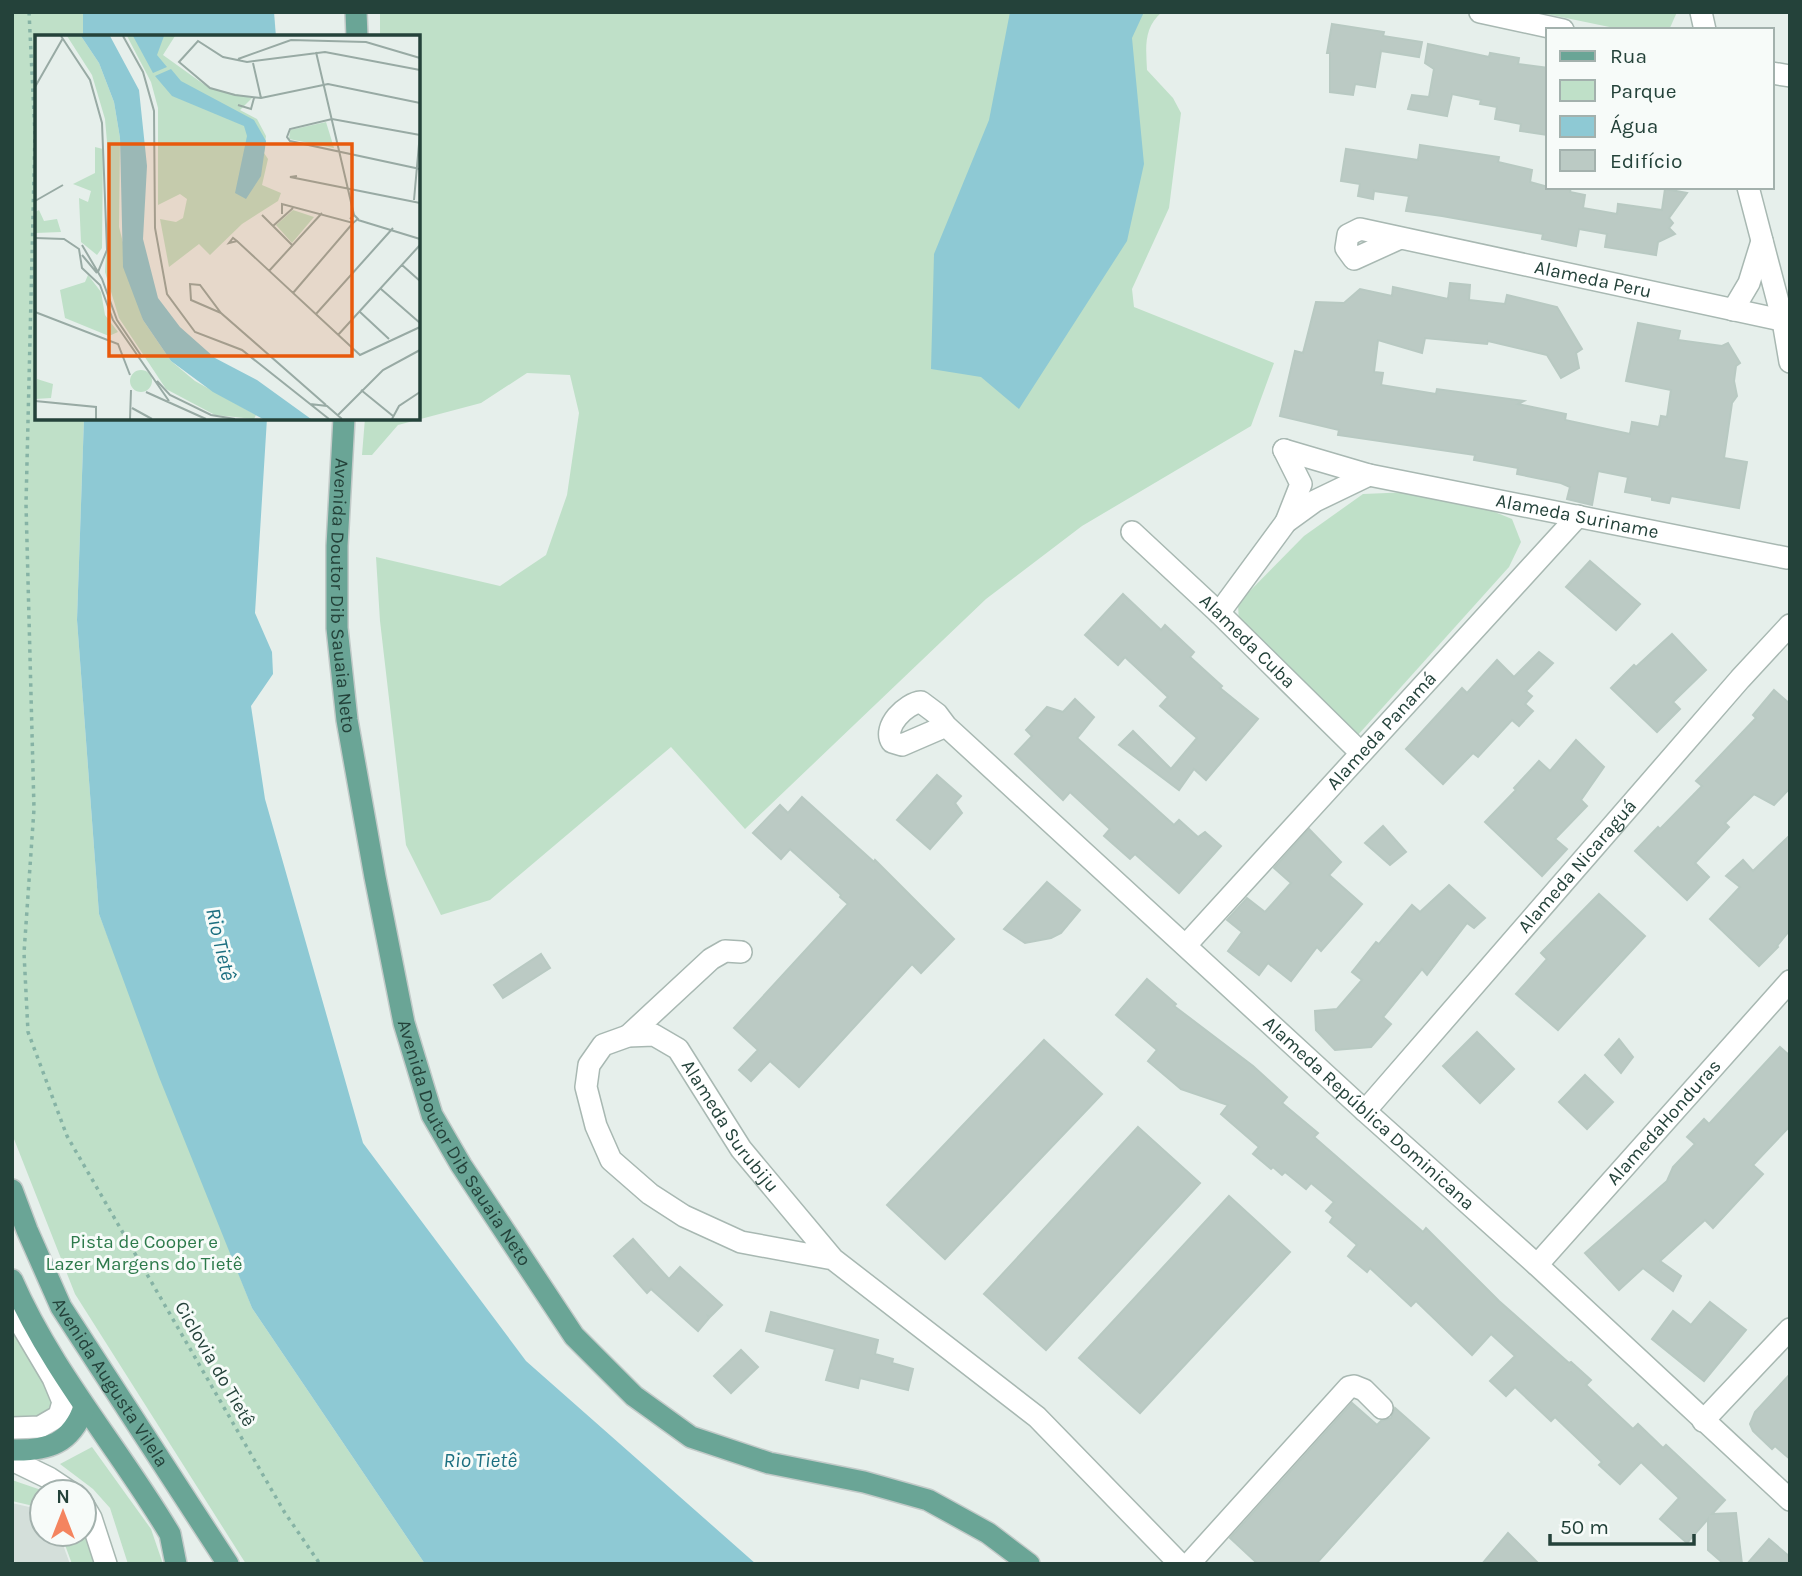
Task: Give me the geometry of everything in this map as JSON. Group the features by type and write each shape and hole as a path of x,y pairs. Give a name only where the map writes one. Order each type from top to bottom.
{"main road":[{"path":"356,12 357,35"},
{"name":"Avenida Doutor Dib Sauaia Neto","path":"344,420 337,546 337,628 347,720 404,1023 432,1115 461,1165 574,1336 634,1396 691,1437 769,1463 864,1482 928,1500 988,1533 1029,1564"},
{"name":"Avenida Augusta Vilela","path":"12,1190 61,1307 228,1564"},
{"name":"Avenida Augusta Vilela","path":"12,1279 25,1310 85,1408 170,1534 176,1564"},
{"path":"12,1450 32,1450 61,1442 78,1427 85,1408"},
{"path":"170,1534 190,1564"}],"street":[{"path":"1480,12 1554,28"},
{"path":"1749,189 1786,322 1790,362"},
{"name":"Alameda Peru","path":"1398,239 1786,322"},
{"path":"1733,310 1749,283 1763,239"},
{"name":"Alameda Suriname","path":"1286,522 1301,484 1284,450 1369,475 1789,559"},
{"path":"1219,613 1286,522 1315,501 1369,475"},
{"name":"Alameda Panamá","path":"1186,945 1578,516"},
{"name":"Alameda Cuba","path":"1132,532 1219,613 1360,752"},
{"name":"Alameda Nicaraguá","path":"1365,1111 1790,625"},
{"name":"Alameda República Dominicana","path":"946,726 1365,1111 1537,1265 1790,1500"},
{"path":"628,1036 711,959 724,951 741,952"},
{"name":"AlamedaHonduras","path":"1537,1265 1790,981"},
{"name":"Alameda Surubiju","path":"833,1259 741,1241 695,1221 650,1194 611,1160 596,1126 586,1087 589,1065 603,1045 628,1036 654,1035 678,1049 741,1149 833,1259 1037,1417 1180,1564"},
{"path":"12,1309 53,1378 64,1402 59,1416 40,1427 12,1428"},
{"path":"1703,1421 1790,1329"},
{"path":"1189,1564 1349,1387 1354,1385 1364,1390 1382,1408"},
{"path":"12,1461 49,1478"},
{"path":"98,1538 106,1564"}],"path":[{"name":"Ciclovia do Tietê","path":"29,12 35,134 26,505 34,809 24,953 28,1032 67,1136 285,1513 320,1564"}],"shaded area":[{"path":"12,1503 28,1507 28,1548 64,1548 70,1564 12,1564"}],"green space":[{"name":"Pista de Cooper e Lazer Margens do Tietê","path":"12,12 83,12 83,35 35,35 35,420 84,420 77,620 99,914 252,1308 425,1564 246,1564 75,1294 12,1134"},
{"path":"380,12 1162,12 1149,32 1146,46 1147,70 1173,98 1181,113 1169,208 1132,289 1134,307 1274,363 1251,426 1082,526 986,599 745,829 671,747 490,900 441,915 406,845 380,621 376,557 500,586 546,555 567,495 579,413 570,375 527,373 481,403 420,419 420,35 380,35"},
{"path":"1537,12 1677,12 1670,28 1614,28"},
{"path":"365,420 417,420 398,425 372,455 362,455"},
{"path":"1411,492 1485,508 1512,519 1521,542 1509,567 1357,736 1239,625 1238,603 1304,536 1363,494"},
{"path":"12,1300 67,1400 12,1432"},
{"path":"92,1447 151,1529 163,1564 128,1564 110,1508 98,1495 98,1478 78,1478 60,1464"},
{"path":"12,1480 28,1485 28,1505 12,1501"},
{"path":"66,1548 90,1548 95,1564 72,1564"}],"water":[{"path":"83,12 274,12 276,35 83,35"},
{"path":"1010,12 1144,12 1132,38 1144,164 1127,241 1019,409 981,377 931,369 934,254 989,120"},
{"name":"Rio Tietê","path":"84,420 267,420 255,613 272,652 273,674 251,706 265,799 363,1143 526,1361 756,1564 425,1564 252,1308 159,1077 99,914 77,620"}],"building":[{"path":"1332,24 1384,32 1383,36 1422,42 1419,57 1381,51 1375,87 1355,84 1353,95 1330,92 1330,53 1327,53"},
{"path":"1428,44 1489,57 1490,53 1519,58 1518,64 1546,68 1546,135 1520,131 1521,124 1495,119 1497,107 1480,104 1481,100 1452,94 1447,116 1408,109 1412,95 1429,97 1434,69 1425,63"},
{"path":"1420,145 1499,157 1498,162 1532,170 1530,182 1546,186 1546,189 1571,189 1570,192 1585,195 1583,208 1617,214 1618,204 1662,210 1665,189 1687,193 1669,218 1673,223 1669,228 1675,234 1658,242 1656,255 1605,247 1607,234 1579,229 1576,246 1542,239 1543,234 1406,211 1409,196 1374,191 1373,199 1358,196 1360,184 1341,181 1346,149 1418,160"},
{"path":"1450,283 1470,285 1469,300 1505,304 1507,295 1557,307 1582,349 1576,353 1579,368 1561,378 1547,355 1488,341 1487,344 1425,338 1422,353 1378,340 1374,372 1383,373 1381,385 1436,394 1437,389 1524,401 1518,404 1566,414 1565,420 1630,434 1632,422 1659,427 1661,416 1667,417 1671,390 1626,381 1638,323 1680,331 1678,340 1722,346 1728,343 1740,363 1736,366 1734,381 1737,396 1732,403 1724,458 1747,462 1739,508 1671,496 1669,503 1652,500 1652,497 1625,492 1628,477 1598,471 1592,505 1567,499 1570,487 1561,483 1517,474 1518,468 1474,460 1475,455 1338,435 1339,430 1280,416 1295,351 1303,353 1316,302 1344,303 1360,289 1392,296 1393,287 1448,299"},
{"path":"1590,561 1640,604 1616,630 1566,587"},
{"path":"1123,594 1161,630 1165,625 1194,652 1190,657 1222,686 1220,688 1258,719 1206,780 1194,769 1179,790 1119,745 1133,731 1171,769 1197,738 1160,706 1168,697 1125,657 1118,665 1085,635"},
{"path":"1672,634 1706,670 1673,702 1680,709 1657,732 1611,688"},
{"path":"1539,652 1553,663 1526,691 1532,696 1525,704 1533,711 1519,726 1512,720 1478,757 1473,753 1443,784 1406,749 1462,688 1467,693 1497,660 1514,677"},
{"path":"1774,690 1790,704 1790,788 1774,805 1754,794 1725,823 1729,827 1695,863 1709,877 1687,900 1635,851 1702,786 1696,781 1756,718 1753,715"},
{"path":"1075,699 1094,717 1077,738 1174,825 1179,820 1198,837 1205,832 1221,846 1179,893 1135,854 1130,859 1104,836 1110,829 1070,792 1063,800 1015,754 1032,736 1026,730 1047,707 1063,712"},
{"path":"1576,740 1604,767 1581,800 1587,806 1555,839 1567,849 1542,876 1485,822 1539,761 1550,771"},
{"path":"937,775 961,796 955,803 962,813 930,849 897,820"},
{"path":"802,797 874,862 875,860 954,939 921,973 912,964 799,1087 770,1061 751,1081 739,1070 758,1050 734,1028 848,904 790,849 781,859 753,833 780,805 788,813"},
{"path":"1383,826 1406,852 1390,865 1365,843"},
{"path":"1309,829 1341,862 1329,875 1362,904 1321,951 1317,947 1291,981 1268,963 1259,975 1228,951 1242,932 1227,920 1247,898 1265,912 1291,883 1274,868"},
{"path":"1790,835 1790,930 1759,966 1710,919 1740,887 1726,876 1743,860 1753,871"},
{"path":"1047,882 1080,910 1061,933 1051,938 1025,943 1004,929"},
{"path":"1449,885 1485,918 1474,928 1467,923 1427,975 1422,969 1383,1017 1391,1024 1371,1047 1335,1050 1316,1030 1315,1011 1337,1009 1362,980 1352,972 1376,942 1379,944 1412,905 1420,912"},
{"path":"1599,894 1645,936 1558,1030 1516,994 1547,959 1541,953"},
{"path":"541,954 550,968 503,998 494,985"},
{"path":"1147,979 1176,1004 1174,1006 1253,1066 1287,1097 1282,1103 1318,1133 1314,1137 1423,1232 1426,1228 1499,1301 1591,1380 1586,1385 1633,1429 1638,1424 1663,1448 1666,1445 1725,1500 1712,1514 1736,1513 1742,1564 1724,1564 1708,1550 1708,1519 1687,1543 1660,1519 1679,1498 1641,1462 1620,1484 1599,1465 1602,1462 1555,1417 1551,1421 1515,1387 1506,1396 1490,1381 1515,1356 1491,1334 1472,1355 1416,1301 1411,1306 1370,1268 1367,1272 1348,1256 1357,1245 1330,1222 1333,1217 1326,1211 1334,1202 1311,1183 1306,1189 1285,1172 1282,1175 1273,1167 1271,1169 1253,1154 1259,1147 1221,1114 1228,1105 1181,1089 1148,1061 1157,1050 1116,1015"},
{"path":"1477,1032 1514,1069 1480,1103 1443,1066"},
{"path":"1619,1039 1633,1057 1621,1073 1605,1055"},
{"path":"1044,1040 1102,1094 945,1259 887,1205"},
{"path":"1780,1047 1790,1056 1790,1126 1753,1165 1763,1174 1713,1228 1705,1220 1660,1261 1681,1276 1673,1291 1643,1268 1619,1290 1585,1253 1667,1181 1673,1167 1695,1144 1687,1137 1704,1119 1709,1124"},
{"path":"1585,1075 1613,1102 1587,1129 1559,1102"},
{"path":"1138,1127 1200,1183 1046,1350 984,1294"},
{"path":"1229,1196 1290,1252 1140,1413 1079,1358"},
{"path":"633,1239 669,1279 680,1267 722,1305 708,1316 698,1331 651,1289 647,1293 614,1256"},
{"path":"1710,1302 1746,1330 1704,1381 1652,1339 1673,1311 1691,1325"},
{"path":"771,1312 878,1340 875,1354 893,1359 892,1363 913,1369 908,1390 860,1378 858,1388 826,1380 835,1349 766,1331"},
{"path":"741,1350 758,1367 731,1393 714,1376"},
{"path":"1790,1374 1790,1459 1775,1446 1772,1449 1753,1431 1750,1424 1755,1412"},
{"path":"1352,1403 1377,1425 1391,1418 1395,1408 1429,1438 1316,1564 1258,1564 1230,1538"},
{"path":"1508,1533 1539,1564 1482,1564"},
{"path":"1769,1539 1790,1557 1790,1564 1747,1564"}]}
